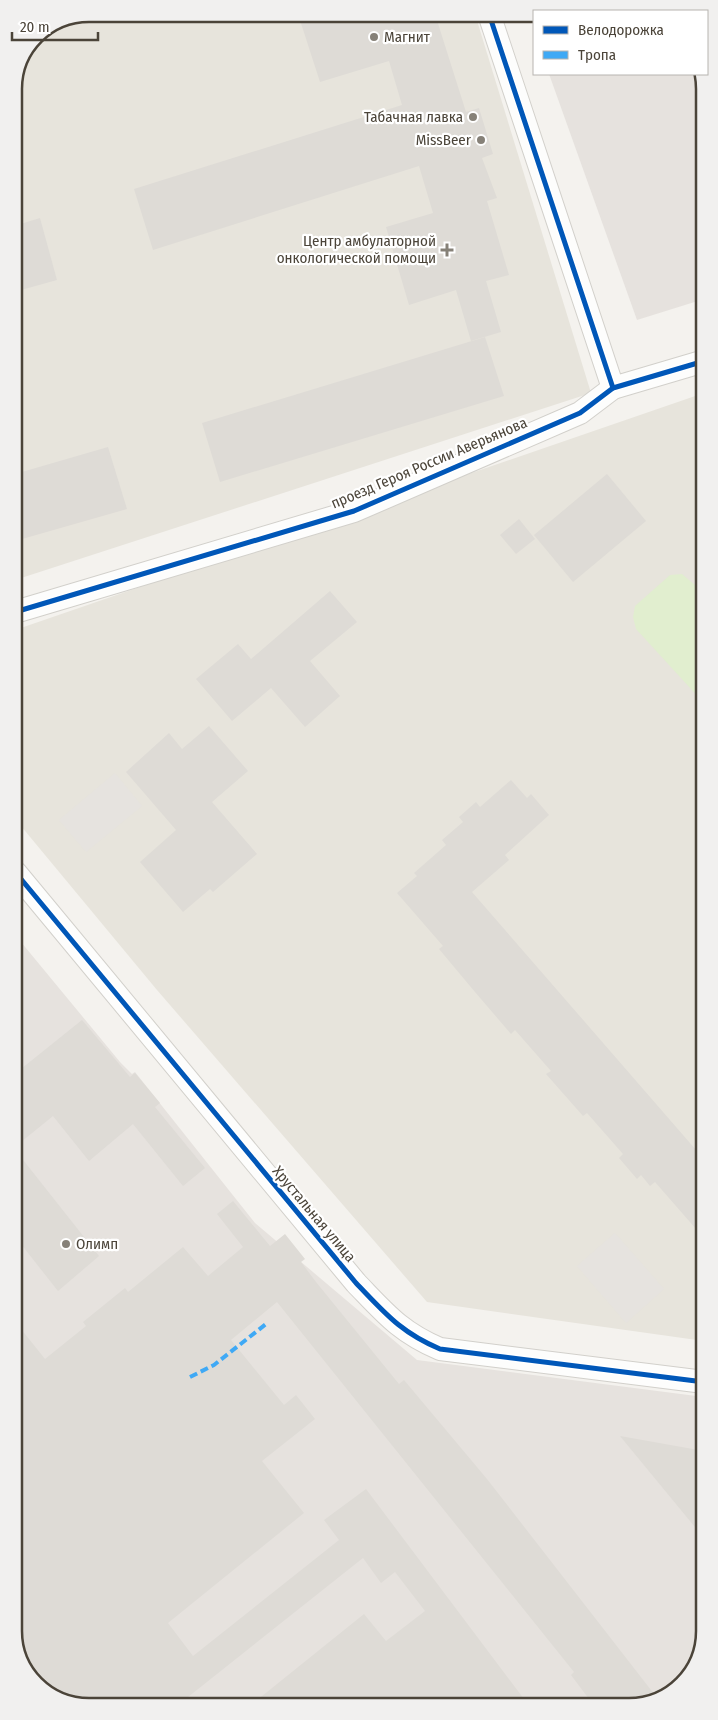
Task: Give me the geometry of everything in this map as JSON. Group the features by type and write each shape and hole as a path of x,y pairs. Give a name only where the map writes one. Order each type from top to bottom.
{"street":[{"path":"492,23 613,388"},
{"name":"проезд Героя России Аверьянова","path":"23,610 354,511 580,413 613,388 696,363"},
{"name":"Хрустальная улица","path":"22,881 356,1283 395,1323 415,1338 440,1348 696,1381"}],"shaded area":[{"path":"90,22 478,23 591,393 23,578 23,85 28,64 34,52 52,34 64,28"},
{"path":"549,75 694,75 696,90 696,302 637,320"},
{"path":"696,396 696,1340 427,1302 157,990 23,828 23,627"},
{"path":"115,773 142,806 86,852 59,820"},
{"path":"22,944 120,1062 132,1074 135,1072 255,1223 417,1360 696,1396 696,1630 689,1660 676,1678 669,1684 650,1694 628,1698 85,1697 68,1694 42,1678 26,1652 22,1630"},
{"path":"615,1233 664,1289 626,1323 577,1266"}],"green space":[{"path":"682,574 696,586 696,694 636,629 633,617 635,606 670,575"}],"building":[{"path":"301,22 438,23 466,112 479,108 493,154 482,158 497,198 487,201 509,275 486,281 501,332 471,341 456,290 409,305 386,227 433,213 419,166 153,250 134,189 402,105 389,61 320,82"},
{"path":"40,218 57,280 23,290 23,223"},
{"path":"485,337 504,396 220,482 202,423"},
{"path":"108,447 127,509 23,539 23,472"},
{"path":"607,474 646,521 573,582 534,535"},
{"path":"519,519 535,539 516,554 500,535"},
{"path":"330,591 357,622 310,661 340,696 305,727 271,688 232,721 196,679 238,644 251,659"},
{"path":"209,726 248,771 212,802 257,854 213,892 210,889 183,912 140,862 176,830 126,772 169,733 182,749"},
{"path":"511,780 527,798 531,794 549,815 505,855 509,860 472,892 696,1150 696,1229 655,1182 650,1186 641,1175 637,1179 619,1158 623,1154 587,1113 583,1116 546,1074 551,1071 515,1030 511,1034 439,949 443,946 397,893 417,876 414,873 446,845 442,840 463,822 459,817 476,802 480,807"},
{"path":"82,1020 130,1077 135,1073 160,1103 155,1107 205,1168 183,1186 133,1124 89,1161 53,1116 22,1141 22,1068"},
{"path":"22,1159 99,1256 58,1291 22,1246"},
{"path":"233,1201 270,1246 285,1234 305,1259 301,1262 316,1282 399,1384 404,1380 487,1479 653,1693 628,1698 588,1698 571,1675 574,1672 277,1302 231,1340 284,1405 296,1395 315,1419 262,1461 304,1513 168,1623 193,1656 339,1540 324,1520 366,1489 523,1698 261,1697 364,1614 386,1641 425,1611 395,1572 381,1583 363,1558 188,1697 77,1696 56,1688 42,1678 26,1652 22,1630 22,1330 45,1359 86,1326 83,1322 125,1288 128,1292 183,1247 208,1276 243,1247 217,1214"},
{"path":"620,1436 696,1450 696,1528"}],"marked path":[{"path":"190,1377 214,1365 266,1324"}],"cycle path":[{"path":"492,23 613,388"},
{"path":"23,610 354,511 580,413 613,388 696,363"},
{"path":"22,881 356,1283 403,1329 440,1349 696,1381"}],"place":[{"name":"Магнит","path":"374,37"},
{"name":"Табачная лавка","path":"473,117"},
{"name":"MissBeer","path":"481,140"},
{"name":"Центр амбулаторной онкологической помощи","path":"447,250"},
{"name":"Олимп","path":"66,1244"}]}
